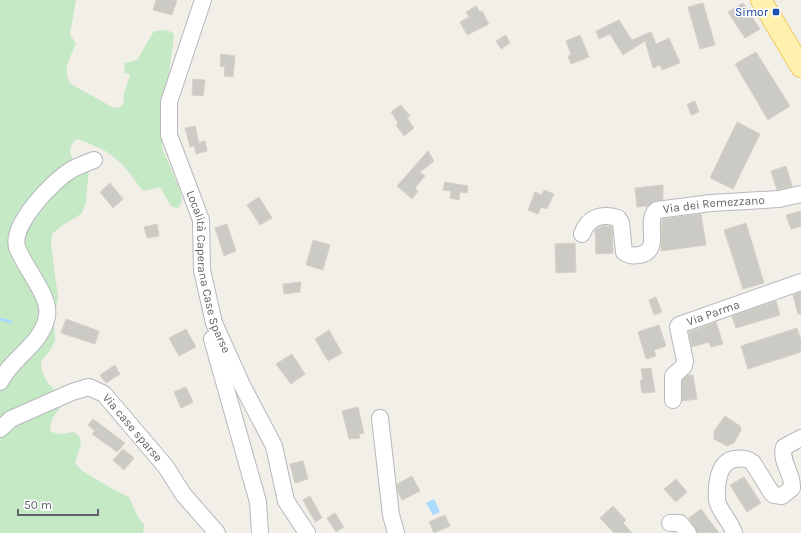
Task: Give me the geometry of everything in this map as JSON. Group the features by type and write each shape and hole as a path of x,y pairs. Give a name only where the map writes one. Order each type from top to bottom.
{"main road":[{"path":"761,0 801,67"}],"street":[{"name":"Località Caperana Case Sparse","path":"203,0 169,102 169,135 200,220 202,270 214,323 242,385 274,446 286,501 307,533"},
{"path":"0,382 14,362 36,341 47,315 42,293 17,246 19,229 31,208 56,183 70,171 94,160"},
{"name":"Via dei Remezzano","path":"582,234 585,225 591,219 613,216 618,218 621,223 624,252 629,256 640,256 648,252 652,244 651,218 657,210 711,203 779,199 801,194"},
{"name":"Via Parma","path":"674,400 673,376 684,366 685,361 678,327 679,325 801,282"},
{"path":"214,323 212,327 213,341 258,502 260,533"},
{"name":"Via case sparse","path":"0,429 11,419 72,392 89,387 95,388 104,394 166,467 183,494 217,533"},
{"path":"380,418 392,515 396,533"},
{"path":"734,533 720,508 718,499 719,473 722,466 729,460 744,458 748,459 753,463 771,492 774,495 782,496 792,488 793,480 784,462 784,448 801,438"},
{"path":"670,523 680,523 688,533"}],"green space":[{"path":"0,0 76,0 70,34 76,44 69,59 67,69 68,79 71,84 112,107 119,108 123,104 124,94 130,75 124,72 125,63 137,60 154,31 167,30 173,33 174,36 162,126 162,148 180,190 182,201 178,209 171,206 160,187 144,191 122,164 107,152 77,139 73,143 70,148 71,156 73,159 82,160 89,168 86,202 82,213 61,226 52,234 51,245 58,297 54,322 55,341 49,352 41,361 43,373 48,383 66,398 51,422 51,432 61,434 74,432 80,437 81,444 75,463 81,470 114,490 129,497 138,517 144,525 143,533 0,533"}],"water":[{"path":"434,499 440,512 433,515 426,503"}],"building":[{"path":"156,0 177,0 172,15 153,10"},
{"path":"703,3 715,45 700,49 688,7"},
{"path":"743,3 760,29 745,38 728,12"},
{"path":"476,6 480,12 482,11 489,24 467,35 460,22 469,17 466,12"},
{"path":"619,20 632,40 651,32 656,44 669,38 680,63 662,70 660,65 653,68 645,41 623,55 610,34 599,39 596,31"},
{"path":"506,35 510,43 501,49 496,41"},
{"path":"580,35 589,57 571,64 568,56 571,55 566,41"},
{"path":"756,52 790,106 768,120 735,64"},
{"path":"221,54 235,56 233,77 224,76 225,67 220,66"},
{"path":"193,79 205,80 203,96 192,95"},
{"path":"695,101 699,112 691,115 687,104"},
{"path":"401,105 410,116 407,118 414,128 404,136 396,125 398,123 391,112"},
{"path":"737,122 760,134 733,189 710,178"},
{"path":"195,126 199,143 205,141 207,151 196,154 194,146 190,147 185,128"},
{"path":"428,151 434,161 420,172 425,176 415,188 418,191 412,199 397,186"},
{"path":"786,166 792,186 777,190 771,171"},
{"path":"445,182 468,186 467,193 460,192 459,200 450,198 451,191 443,190"},
{"path":"110,183 123,199 113,208 100,192"},
{"path":"663,185 663,200 655,201 648,206 637,207 635,188"},
{"path":"544,190 554,194 547,209 541,207 538,214 528,210 535,192 542,195"},
{"path":"259,197 272,218 260,225 247,205"},
{"path":"801,211 801,226 791,229 786,215"},
{"path":"701,214 706,245 661,251 662,219"},
{"path":"746,223 764,283 743,289 724,230"},
{"path":"157,224 159,236 147,238 144,227"},
{"path":"227,224 236,251 224,256 215,228"},
{"path":"603,226 612,226 613,253 596,254 595,230"},
{"path":"313,240 330,245 323,270 306,265"},
{"path":"575,243 576,272 556,273 555,244"},
{"path":"301,282 300,292 284,294 283,284"},
{"path":"801,292 801,314 798,314 793,295"},
{"path":"656,297 662,312 654,315 649,300"},
{"path":"776,301 780,315 736,328 732,316"},
{"path":"66,319 99,331 95,344 61,333"},
{"path":"716,322 723,344 711,347 709,342 692,347 689,332"},
{"path":"659,325 666,346 654,350 656,356 646,359 638,332"},
{"path":"797,328 801,340 801,352 748,369 741,346"},
{"path":"186,329 196,347 179,356 169,338"},
{"path":"329,330 342,353 328,361 315,339"},
{"path":"292,354 305,374 291,384 276,364"},
{"path":"115,365 120,374 106,383 100,375"},
{"path":"651,368 655,392 642,393 640,380 643,380 641,369"},
{"path":"688,375 693,375 697,399 682,401 682,381"},
{"path":"186,387 193,402 181,408 174,392"},
{"path":"358,407 364,433 359,434 360,438 349,439 342,411"},
{"path":"725,416 740,426 741,430 734,443 727,446 714,439 714,431"},
{"path":"93,419 125,443 117,452 92,434 95,431 88,425"},
{"path":"123,449 134,458 124,470 113,460"},
{"path":"303,461 308,479 295,483 290,464"},
{"path":"412,476 420,491 402,500 398,492 397,484"},
{"path":"744,477 761,503 747,512 730,485"},
{"path":"676,479 687,492 676,502 664,489"},
{"path":"310,496 322,518 315,522 303,500"},
{"path":"613,506 626,520 623,523 632,533 614,533 600,518"},
{"path":"701,509 719,533 697,533 689,518"},
{"path":"335,513 344,527 336,532 327,518"},
{"path":"445,515 450,526 434,533 429,522"}],"waterway":[{"path":"0,319 11,322"}],"place":[{"name":"Simor","path":"776,12"}]}
